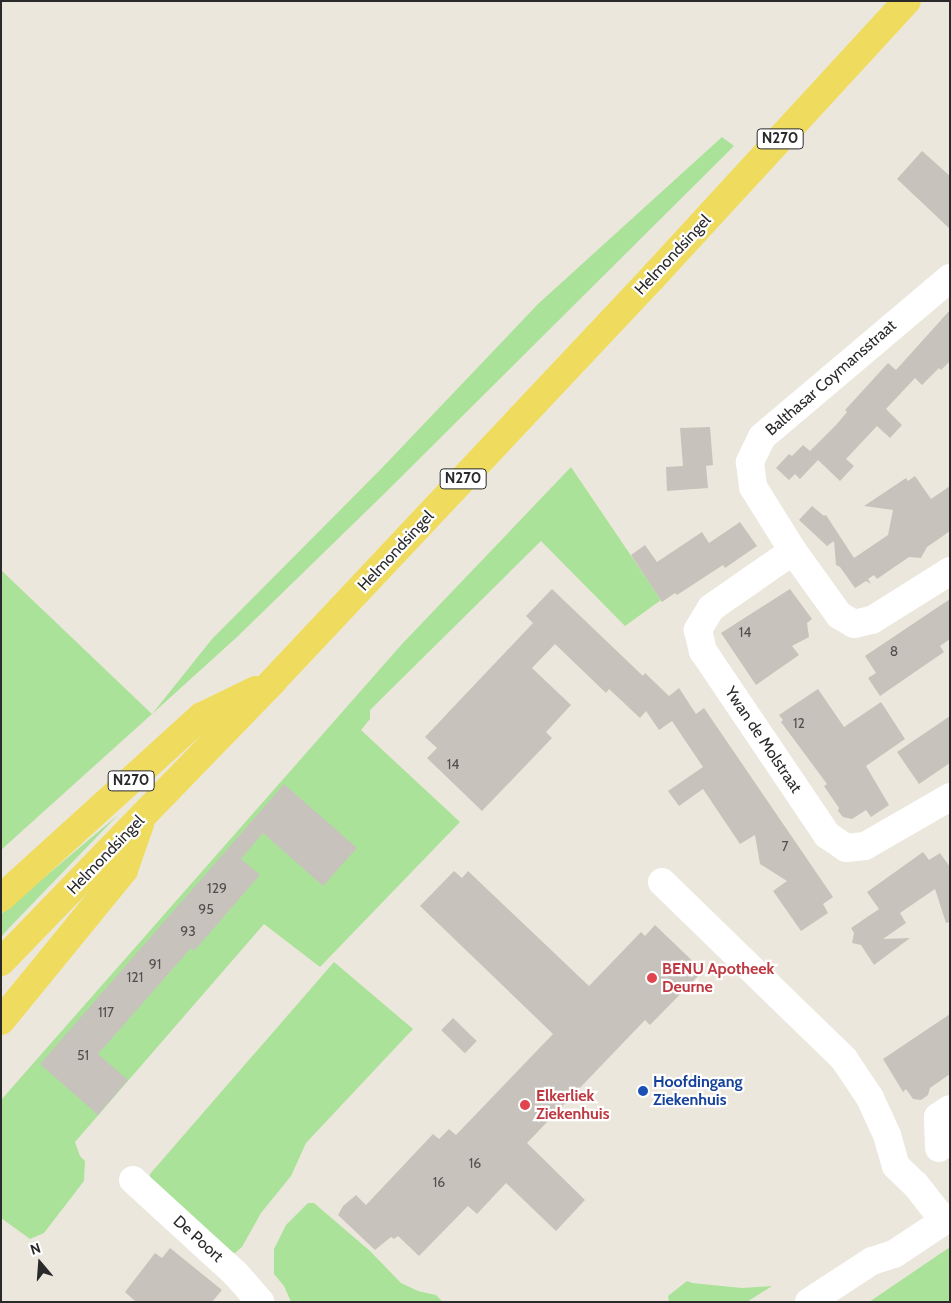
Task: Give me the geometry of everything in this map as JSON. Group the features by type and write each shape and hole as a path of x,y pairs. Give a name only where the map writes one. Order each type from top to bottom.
{"main road":[{"name":"Helmondsingel","path":"1,962 273,682 646,284 907,1"},
{"name":"N270","path":"1,898 202,716 273,682"},
{"name":"N270","path":"1,1021 124,870 143,817"}],"street":[{"name":"Balthasar Coymansstraat","path":"950,278 762,437 750,462 753,487 793,551 839,615 854,624 872,620 950,570"},
{"name":"Ywan de Molstraat","path":"793,551 711,608 698,630 703,651 827,835 846,848 865,846 950,797"},
{"path":"662,882 844,1059 870,1098 887,1135 896,1166 945,1211 894,1254 872,1261 809,1302"},
{"path":"939,1148 938,1117 950,1109"},
{"name":"De Poort","path":"133,1180 236,1274 260,1302"}],"green space":[{"path":"722,137 734,146 384,494 237,637 152,714 212,639 379,471 538,304"},
{"path":"571,467 661,600 625,626 541,541 370,710 370,719 361,730 460,822 320,967 264,924 75,1142 80,1156 85,1161 84,1181 44,1233 30,1239 1,1218 1,1100 402,644"},
{"path":"1,570 152,714 1,850"},
{"path":"118,815 9,928 1,937 1,914"},
{"path":"334,962 413,1029 306,1143 291,1176 261,1213 242,1247 235,1253 224,1251 149,1181 150,1174"},
{"path":"308,1203 314,1203 370,1251 401,1283 418,1291 436,1295 443,1302 291,1302 284,1286 274,1274 274,1249 286,1225"},
{"path":"950,1247 950,1302 869,1302"},
{"path":"687,1281 742,1288 772,1286 747,1302 669,1302 668,1296"}],"building":[{"path":"922,151 950,176 950,229 897,179"},
{"path":"950,310 950,361 941,370 939,368 922,385 915,378 886,409 902,425 890,438 877,426 846,459 854,466 840,481 818,460 800,479 795,474 789,480 776,468 789,454 792,456 803,445 810,451 836,425 847,412 845,410 888,363 896,370"},
{"path":"710,427 713,465 706,466 708,488 667,491 666,467 683,466 680,428"},
{"path":"915,476 931,499 950,486 950,531 927,547 921,558 909,557 877,579 874,575 868,579 871,584 866,581 855,588 840,567 836,565 834,541 827,546 799,520 812,506 824,516 826,515 854,558 888,535 893,510 864,506 906,478 908,481"},
{"path":"740,522 757,546 725,568 723,565 677,595 675,593 662,602 631,555 645,545 657,562 702,532 709,543"},
{"path":"552,589 643,676 645,673 669,696 679,688 696,714 704,708 833,897 823,904 828,913 801,931 773,891 787,881 760,864 755,835 740,844 703,789 679,806 668,791 703,767 672,721 659,730 646,711 640,718 609,689 606,693 555,644 532,668 571,705 546,732 552,738 482,811 427,758 437,748 425,737 533,623 526,616"},
{"path":"790,589 812,619 807,623 809,637 792,646 799,655 756,685 721,633"},
{"path":"950,599 950,639 940,646 944,652 880,696 868,678 876,673 865,656"},
{"path":"818,689 844,727 881,702 905,739 866,766 889,805 871,817 866,810 852,819 843,817 824,786 827,784 781,722 783,720 779,715"},
{"path":"950,716 950,763 919,784 897,752"},
{"path":"284,784 357,848 323,886 263,833 241,859 260,875 194,951 191,948 98,1054 128,1080 98,1115 40,1064"},
{"path":"923,852 929,860 940,853 950,867 950,922 946,923 935,889 900,913 906,923 883,939 910,938 874,965 861,945 852,943 854,933 851,928 879,909 867,892"},
{"path":"454,871 462,878 468,871 589,986 641,932 645,936 655,925 703,971 650,1025 645,1020 527,1143 585,1200 556,1231 506,1183 477,1214 468,1206 419,1256 398,1236 394,1239 391,1237 375,1250 338,1215 343,1206 356,1195 366,1205 433,1134 439,1139 449,1129 456,1135 553,1034 420,906"},
{"path":"950,1014 950,1074 930,1088 928,1095 921,1100 913,1099 906,1089 903,1092 883,1059"},
{"path":"453,1018 477,1041 465,1053 441,1030"},
{"path":"170,1248 222,1290 212,1302 136,1302 125,1292 155,1253 162,1258"}],"place":[{"name":"BENU Apotheek Deurne","path":"652,978"},
{"name":"Hoofdingang Ziekenhuis","path":"643,1091"},
{"name":"Elkerliek Ziekenhuis","path":"525,1105"}]}
